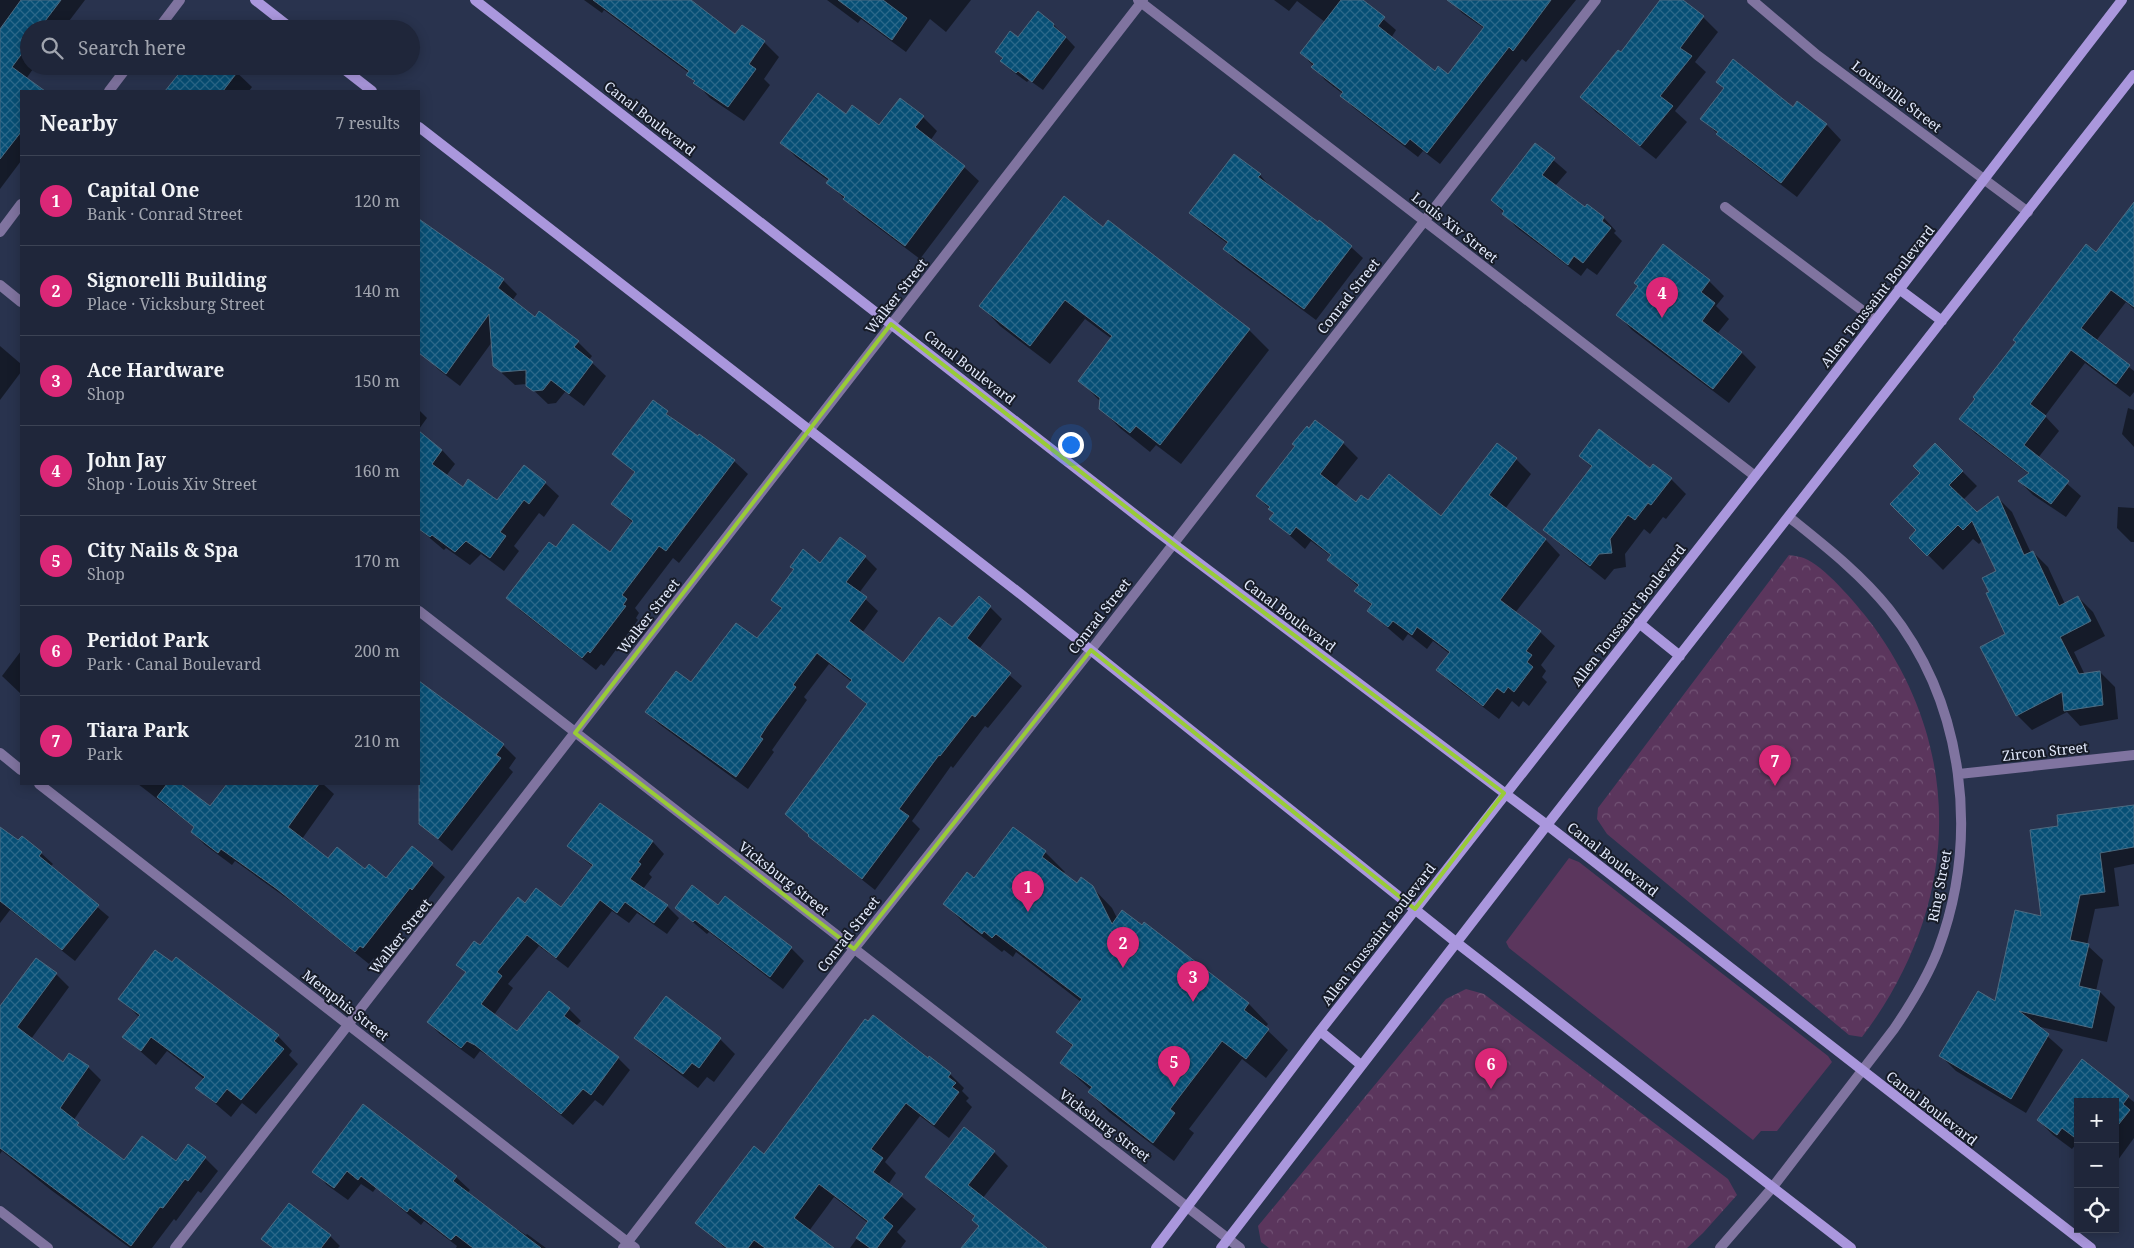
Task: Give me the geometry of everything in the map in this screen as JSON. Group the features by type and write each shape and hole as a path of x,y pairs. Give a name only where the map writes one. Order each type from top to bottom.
{"main road":[{"path":"255,0 281,20"},
{"name":"Canal Boulevard","path":"475,0 1172,543 1547,825 2079,1245 2090,1248"},
{"name":"Allen Toussaint Boulevard","path":"1156,1248 1320,1031 1504,793 1754,476 2122,0"},
{"path":"1221,1248 1547,825 2134,74"},
{"path":"352,75 371,90"},
{"path":"420,129 1091,650 1457,943 1851,1248"},
{"path":"1899,289 1942,321"},
{"path":"1639,622 1680,656"},
{"path":"1320,1031 1361,1065"}],"street":[{"path":"165,20 180,0"},
{"name":"Conrad Street","path":"629,1246 854,949 1091,650 1172,543 1596,0"},
{"name":"Louisville Street","path":"1752,0 1817,55 2028,212"},
{"name":"Walker Street","path":"175,1248 1140,1"},
{"name":"Louis Xiv Street","path":"1140,1 1754,476"},
{"path":"110,90 121,75"},
{"path":"0,232 20,205"},
{"path":"1725,207 1875,320"},
{"path":"0,285 20,301"},
{"name":"Ring Street","path":"1720,1248 1772,1188 1910,1004 1929,969 1947,922 1959,863 1961,814 1958,774 1948,725 1935,688 1907,635 1871,587 1850,566 1789,517"},
{"name":"Vicksburg Street","path":"420,612 1228,1238"},
{"path":"0,753 20,769"},
{"name":"Zircon Street","path":"1958,774 2134,755"},
{"name":"Memphis Street","path":"40,785 348,1024 629,1246"},
{"path":"0,1212 48,1248"},
{"path":"1228,1238 1240,1248"}],"highlighted area":[{"path":"891,324 1194,560 1504,793 1415,909 1091,650 854,949 575,733"}],"green space":[{"path":"1789,555 1806,559 1825,572 1852,600 1874,627 1904,677 1925,728 1937,781 1939,834 1932,887 1917,938 1894,989 1862,1037 1849,1035 1607,834 1597,819 1598,808"},
{"path":"1569,858 1579,862 1828,1056 1832,1062 1777,1131 1761,1131 1753,1140 1509,948 1506,942"},
{"path":"1466,989 1484,994 1728,1179 1737,1195 1687,1248 1269,1248 1261,1242 1258,1226 1446,999"}],"building":[{"path":"21,0 61,0 46,20 20,20 20,56 12,67 20,73 20,75 23,75 44,90 20,90 20,133 0,159 0,29"},
{"path":"593,0 691,0 735,34 742,25 765,41 749,64 756,69 728,107 693,83 695,81 686,75 689,71"},
{"path":"838,0 883,0 907,18 892,40"},
{"path":"1341,0 1363,0 1385,17 1378,26 1435,71 1438,66 1448,74 1484,27 1447,0 1551,0 1513,51 1509,47 1427,153 1410,139 1405,145 1340,96 1343,92 1311,67 1314,64 1300,53"},
{"path":"1660,0 1683,0 1704,16 1680,48 1692,56 1660,96 1673,106 1640,146 1580,97 1618,50 1621,52"},
{"path":"1038,11 1066,37 1032,82 1018,71 1016,73 1000,61 1003,58 995,52 1010,31 1018,37"},
{"path":"1733,59 1793,107 1797,101 1827,124 1781,183 1716,134 1718,132 1700,119 1724,88 1716,82"},
{"path":"178,75 235,75 224,90 166,90"},
{"path":"818,93 846,114 852,105 879,125 900,98 924,116 915,127 965,166 905,246 843,199 845,197 826,183 829,179 780,143"},
{"path":"1535,143 1555,158 1542,175 1585,207 1587,204 1604,217 1602,221 1611,228 1583,263 1574,256 1568,265 1502,214 1504,211 1491,200"},
{"path":"1234,154 1261,174 1258,177 1352,246 1304,309 1223,249 1228,242 1189,213"},
{"path":"1064,196 1103,227 1108,220 1250,329 1160,445 1136,426 1130,433 1099,409 1100,398 1078,381 1112,336 1065,300 1030,346 979,306"},
{"path":"2134,202 2134,307 2111,290 2081,328 2130,365 2116,384 2071,350 2030,404 2046,416 2024,445 2069,481 2051,504 2018,481 2029,473 1959,419 1975,399 1973,397 2016,342 2013,340 2086,244 2096,252"},
{"path":"420,220 504,279 498,288 535,317 539,311 579,341 574,347 593,362 569,394 551,380 543,390 533,391 526,386 526,370 501,372 493,366 489,314 446,374 420,354"},
{"path":"1663,244 1710,280 1701,292 1715,303 1702,321 1742,352 1713,389 1616,315 1638,286 1634,283"},
{"path":"653,400 668,411 666,414 698,436 699,434 735,460 666,551 659,546 622,595 627,599 623,605 626,606 590,653 588,651 582,658 506,598 549,542 556,547 573,524 610,552 633,521 611,504 635,472 612,454"},
{"path":"1315,420 1344,442 1320,474 1356,502 1361,495 1368,500 1389,474 1441,516 1497,443 1517,458 1489,495 1546,539 1500,600 1541,631 1526,651 1532,655 1527,662 1533,667 1514,692 1508,687 1504,693 1497,688 1483,706 1436,670 1450,652 1417,627 1412,635 1393,621 1388,627 1367,611 1372,604 1354,591 1359,585 1327,560 1331,555 1296,527 1290,535 1269,519 1274,513 1268,509 1270,507 1256,496 1295,446 1292,444 1307,426 1309,428"},
{"path":"1599,429 1650,468 1653,464 1672,478 1651,505 1648,503 1635,520 1628,515 1610,539 1612,553 1599,554 1590,566 1543,530 1592,466 1579,456"},
{"path":"420,432 442,450 432,464 463,487 468,479 497,500 524,465 546,482 529,504 524,500 500,532 506,536 490,558 466,541 455,552 432,535 430,537 420,530"},
{"path":"1935,443 1963,471 1949,485 1977,512 1998,496 2024,555 2033,551 2059,606 2078,596 2091,621 2060,637 2079,674 2100,671 2103,705 2064,711 2062,692 2016,716 1980,647 2005,634 1986,593 1989,592 1982,578 1996,571 1972,521 1963,530 1958,525 1927,556 1909,538 1916,530 1890,504 1920,473 1913,466"},
{"path":"840,537 866,556 846,582 867,597 849,621 903,663 939,617 952,627 979,596 991,606 967,638 1011,673 975,717 972,715 939,755 899,809 909,816 862,879 808,836 785,814 867,704 846,687 852,680 817,653 793,685 796,687 767,726 760,737 763,739 736,777 645,712 676,671 691,682 736,623 757,638 782,608 771,600 794,569 790,567 803,549 820,563"},
{"path":"420,682 504,744 496,755 501,758 438,839 419,824"},
{"path":"166,785 182,785 210,806 226,785 318,785 288,827 328,858 337,847 365,869 369,864 386,878 412,846 433,863 412,890 410,888 363,948 360,946 355,952 277,889 221,849 218,853 191,832 194,827 157,797"},
{"path":"600,803 653,841 638,862 641,864 630,879 668,905 654,923 625,902 617,913 600,900 556,958 527,935 497,972 502,976 481,1004 517,1031 549,991 570,1008 564,1016 619,1057 591,1095 583,1089 561,1114 475,1045 467,1041 461,1048 427,1022 466,972 456,965 474,941 480,945 518,897 525,903 536,888 561,907 593,865 567,846"},
{"path":"2134,805 2134,847 2100,853 2105,892 2080,895 2070,940 2089,944 2079,986 2100,991 2092,1028 2019,1011 2049,1034 2011,1099 1939,1056 1978,991 1995,1001 2015,910 2041,916 2030,830 2058,826 2057,815"},
{"path":"0,827 18,840 22,836 42,852 39,856 99,905 62,950 0,901"},
{"path":"1013,827 1046,851 1042,857 1077,883 1081,877 1093,886 1112,924 1122,910 1142,925 1144,922 1249,1003 1244,1010 1269,1029 1246,1059 1222,1041 1170,1109 1175,1113 1153,1143 1088,1092 1092,1087 1060,1063 1073,1045 1056,1032 1082,999 996,934 992,938 984,931 982,934 943,904 967,872 974,878"},
{"path":"692,885 718,905 725,896 792,947 770,977 695,920 693,922 675,908"},
{"path":"155,950 172,962 176,957 279,1035 274,1041 284,1049 241,1100 227,1089 216,1103 195,1088 205,1077 151,1037 141,1051 122,1037 140,1015 118,999"},
{"path":"36,958 57,973 17,1027 63,1062 69,1053 89,1066 60,1108 79,1123 77,1125 124,1160 142,1136 176,1161 188,1144 206,1157 188,1181 185,1179 163,1208 160,1207 131,1246 0,1148 0,1006"},
{"path":"666,996 721,1038 699,1068 692,1063 683,1074 634,1038"},
{"path":"873,1015 928,1058 929,1056 951,1073 948,1077 956,1083 952,1087 959,1092 934,1125 906,1103 871,1149 883,1158 873,1172 903,1194 883,1218 893,1226 877,1248 870,1248 856,1238 868,1221 819,1184 794,1218 834,1248 765,1248 754,1240 748,1248 727,1248 695,1223 754,1146 764,1154 865,1019 868,1021"},
{"path":"2082,1059 2129,1096 2123,1104 2130,1110 2119,1124 2119,1098 2074,1098 2074,1137 2062,1128 2057,1135 2037,1120"},
{"path":"363,1104 457,1176 453,1181 541,1248 473,1248 456,1235 451,1240 410,1208 407,1212 361,1176 358,1180 347,1171 334,1188 312,1172"},
{"path":"964,1127 995,1151 968,1185 1047,1248 961,1248 979,1226 972,1220 975,1216 925,1177"},
{"path":"289,1203 331,1235 321,1248 273,1248 261,1239"}],"place":[{"name":"John Jay","path":"1662,318"},
{"name":"Tiara Park","path":"1775,786"},
{"name":"Capital One","path":"1028,912"},
{"name":"Signorelli Building","path":"1123,968"},
{"name":"Ace Hardware","path":"1193,1002"},
{"name":"City Nails & Spa","path":"1174,1087"},
{"name":"Peridot Park","path":"1491,1089"}]}
